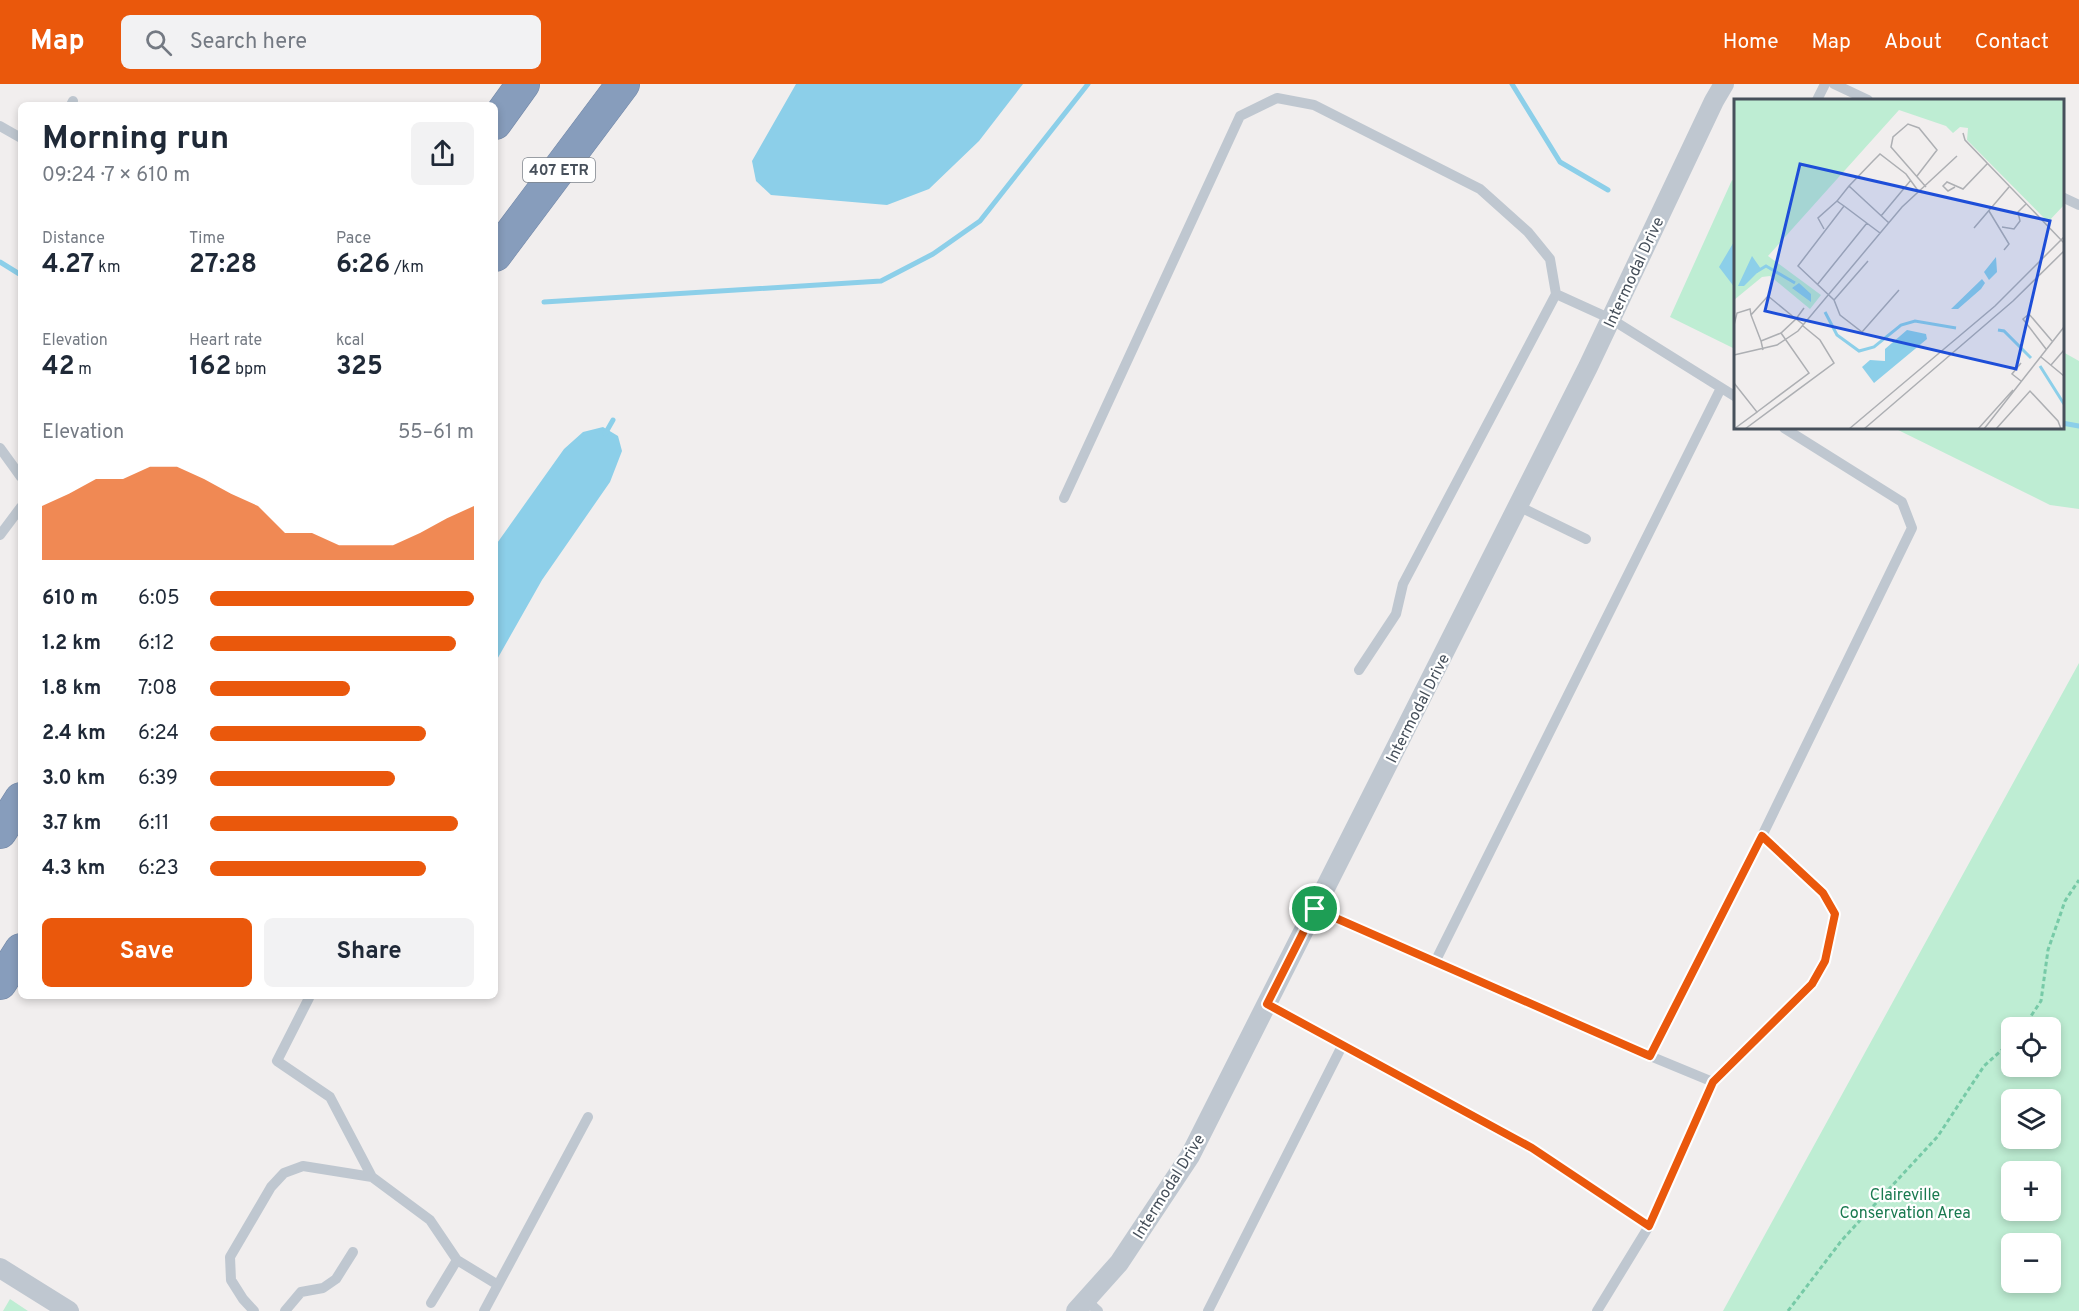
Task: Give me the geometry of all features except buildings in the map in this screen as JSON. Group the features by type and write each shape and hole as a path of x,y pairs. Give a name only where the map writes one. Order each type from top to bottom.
{"highway":[{"path":"498,119 523,84"},
{"name":"407 ETR","path":"498,251 623,84"},
{"path":"0,832 18,805"},
{"path":"0,983 18,955"}],"street":[{"name":"Intermodal Drive","path":"1087,1307 1190,1156 1518,506 1724,84"},
{"path":"0,1268 69,1311"}],"lane":[{"path":"1818,99 1825,84"},
{"path":"1834,84 1866,99"},
{"path":"1064,498 1240,116 1277,98 1314,105 1480,189 1528,232 1550,259 1556,294 1403,584 1396,614 1359,670"},
{"path":"0,126 18,136"},
{"path":"2064,198 2079,205"},
{"path":"1556,294 1611,319 1734,396"},
{"path":"1435,962 1721,388"},
{"path":"1650,1056 1762,836 1912,528 1902,502 1786,429"},
{"path":"0,448 18,473"},
{"path":"1518,506 1586,539"},
{"path":"0,535 18,511"},
{"path":"1597,1311 1649,1226 1713,1082 1812,984 1825,961 1835,914 1823,893 1762,836"},
{"path":"1315,909 1713,1082"},
{"path":"309,999 278,1061 330,1097 372,1177 430,1220 457,1260 498,1285"},
{"path":"1267,1004 1532,1148 1649,1226"},
{"path":"1208,1311 1342,1046"},
{"path":"484,1311 588,1117"},
{"path":"254,1311 231,1280 230,1257 271,1187 284,1173 303,1166 372,1177"},
{"path":"285,1311 301,1292 323,1288 336,1279 353,1252"},
{"path":"431,1303 457,1260"}],"path":[{"path":"2030,1017 2041,1001 2048,950 2065,901 2079,880"},
{"path":"1788,1311 1842,1240 1938,1136 1984,1066 2001,1051"}],"green space":[{"path":"1732,180 1734,181 1734,349 1670,317"},
{"path":"2064,353 2079,361 2079,509 2050,505 1896,429 2064,429"},
{"name":"Claireville Conservation Area","path":"2079,663 2079,1311 1723,1311"},
{"path":"10,1299 28,1311 3,1311"}],"water":[{"path":"796,84 1023,84 979,141 929,189 887,205 771,195 756,181 752,161"},
{"path":"1734,242 1734,287 1719,267"},
{"path":"603,427 618,436 622,451 610,482 542,580 498,658 498,542 564,449 583,432"}],"waterway":[{"path":"544,302 881,281 933,254 980,221 1088,84"},
{"path":"1512,84 1560,162 1608,190"},
{"path":"0,262 18,273"},
{"path":"605,434 613,420"},
{"path":"2064,423 2079,426"}],"route":[{"path":"1762,836 1823,893 1835,914 1825,961 1812,984 1713,1082 1649,1226 1532,1148 1267,1004 1315,909 1650,1056 1762,836"}]}
